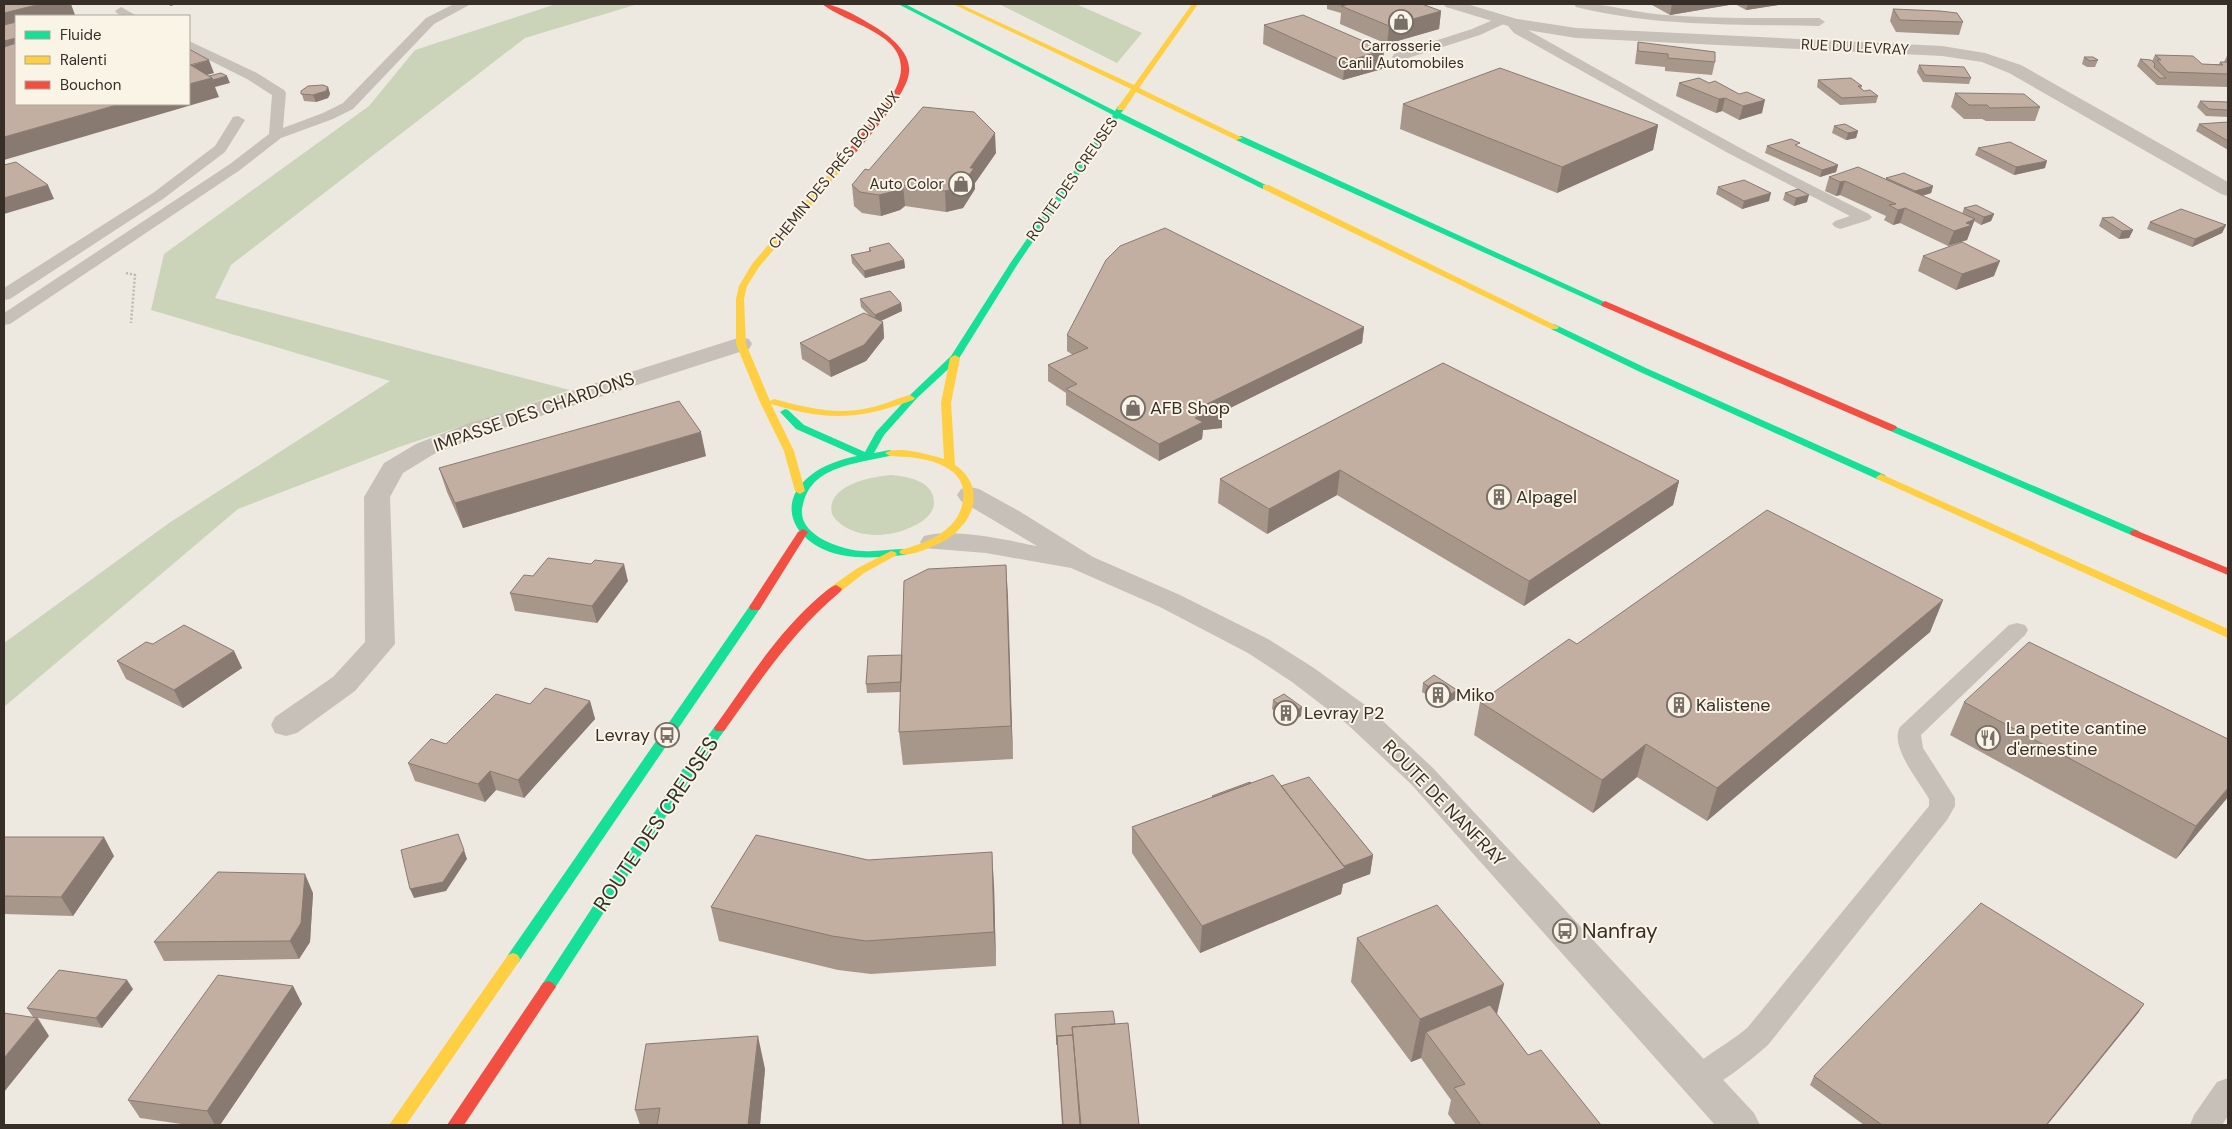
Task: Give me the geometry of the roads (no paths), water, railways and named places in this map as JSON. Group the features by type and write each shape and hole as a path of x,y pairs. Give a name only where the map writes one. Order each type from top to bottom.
{"main road":[{"name":"CHEMIN DES PRÉS BOUVAUX","path":"752,373 741,344 740,299 743,286 755,266 834,174 907,79 907,67 896,45 876,31 825,4"},
{"path":"900,4 1057,85 1643,370 2228,634"},
{"path":"956,4 1209,125 1740,363 2228,572"},
{"name":"ROUTE DES CREUSES","path":"866,455 880,434 914,396 955,358 1015,262 1069,181 1195,4"},
{"name":"ROUTE DES CREUSES","path":"950,466 946,403 955,358"},
{"path":"752,373 774,402 800,427 866,455"},
{"path":"752,373 789,451 800,491"},
{"name":"ROUTE DES CREUSES","path":"774,402 813,414 848,415 888,408 914,396"},
{"path":"890,452 913,454 950,466 964,479 970,495 968,512 955,528 934,542 914,550 892,554 865,555 839,552 818,544 803,532 796,519 794,505 800,491 815,475 837,463 866,455 890,452"},
{"path":"397,1125 760,600 803,532"},
{"name":"ROUTE DES CREUSES","path":"455,1125 563,964 689,770 783,642 819,602 860,571 892,554"}],"street":[{"name":"RUE DU LEVRAY","path":"1451,4 1509,22 1594,34 1942,51 1978,56 2016,69 2228,190"},
{"name":"IMPASSE DES CHARDONS","path":"286,725 344,684 380,644 377,498 393,468 425,449 476,429 741,344"},
{"name":"ROUTE DE NANFRAY","path":"970,495 1038,544 1170,601 1258,646 1303,675 1358,716 1429,783 1740,1125"},
{"name":"ROUTE DE NANFRAY","path":"934,542 986,545 1038,544"}],"lane":[{"path":"4,320 235,167 276,135 328,116 348,106 430,21 456,7 466,4"},
{"path":"1580,4 1618,12 1674,18 1819,22"},
{"path":"1398,57 1509,22 1518,30 1683,122 1796,184 1864,217 1840,224"},
{"path":"190,45 252,76 279,93 276,135"},
{"path":"4,296 158,196 220,149 238,120"},
{"path":"1699,1079 1746,1047 1758,1036 1938,813 1942,806 1942,798 1911,749 1909,733 2017,630"},
{"path":"2205,1125 2228,1091"}],"place":[{"name":"Carrosserie Canli Automobiles","path":"1401,22"},
{"name":"Auto Color","path":"961,184"},
{"name":"AFB Shop","path":"1133,408"},
{"name":"Alpagel","path":"1499,497"},
{"name":"Miko","path":"1438,695"},
{"name":"Kalistene","path":"1679,705"},
{"name":"Levray P2","path":"1286,713"},
{"name":"Levray","path":"667,735"},
{"name":"La petite cantine d'ernestine","path":"1988,738"},
{"name":"Nanfray","path":"1565,931"}]}
